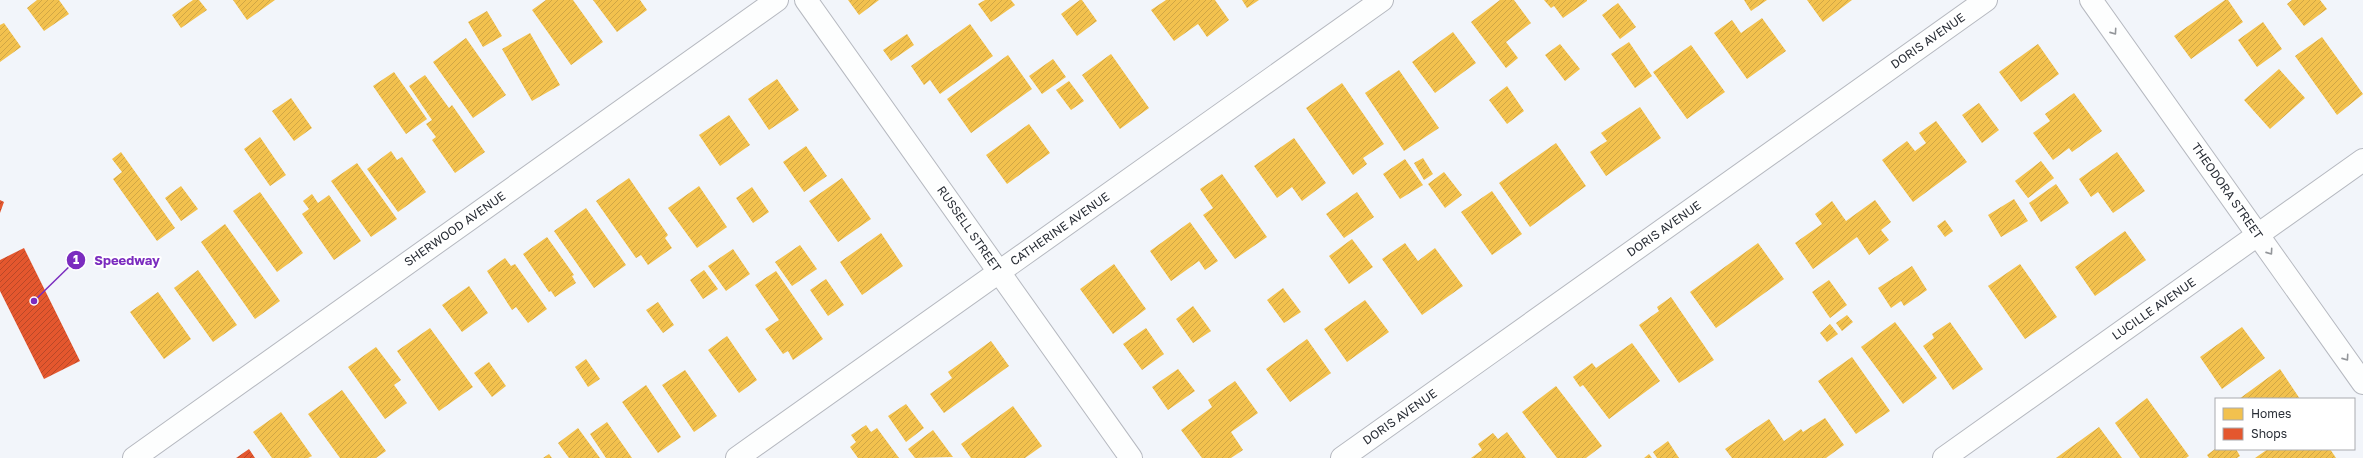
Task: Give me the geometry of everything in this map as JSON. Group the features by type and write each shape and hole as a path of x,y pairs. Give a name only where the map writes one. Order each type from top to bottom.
{"street":[{"name":"SHERWOOD AVENUE","path":"134,458 777,0"},
{"name":"RUSSELL STREET","path":"806,0 1131,458"},
{"name":"CATHERINE AVENUE","path":"737,458 1382,0"},
{"name":"DORIS AVENUE","path":"1342,458 1986,0"},
{"name":"THEODORA STREET","path":"2092,0 2363,383"},
{"name":"LUCILLE AVENUE","path":"1944,458 2363,160"}],"building: Homes":[{"path":"37,0 59,0 69,14 44,31 27,8"},
{"path":"193,0 199,0 207,10 181,28 172,15"},
{"path":"233,0 275,0 247,20"},
{"path":"546,0 573,0 603,42 571,65 532,10"},
{"path":"593,0 640,0 647,10 617,32"},
{"path":"848,0 879,0 859,15"},
{"path":"985,0 1011,0 1015,5 991,22 978,4"},
{"path":"1082,0 1097,21 1077,36 1061,14"},
{"path":"1166,0 1215,0 1229,20 1207,37 1198,24 1174,41 1151,10"},
{"path":"1242,0 1259,0 1247,8"},
{"path":"1500,0 1514,0 1531,23 1506,42 1518,58 1506,68 1471,22"},
{"path":"1544,0 1587,1 1563,18 1554,6 1551,8"},
{"path":"1744,0 1767,0 1751,11"},
{"path":"1807,0 1852,0 1823,22"},
{"path":"2225,0 2228,0 2243,22 2191,59 2174,36"},
{"path":"2292,0 2320,0 2327,9 2304,26 2287,4"},
{"path":"1618,3 1636,27 1620,39 1602,15"},
{"path":"487,11 502,36 483,47 468,22"},
{"path":"1762,18 1786,51 1747,79 1714,33 1732,20 1741,33"},
{"path":"2263,22 2282,49 2257,67 2238,40"},
{"path":"4,23 21,47 0,62 0,25"},
{"path":"970,24 993,56 940,94 930,80 924,85 911,66"},
{"path":"1453,32 1476,63 1435,93 1412,62"},
{"path":"530,33 560,85 532,101 502,49"},
{"path":"907,34 914,45 891,61 883,50"},
{"path":"2322,37 2363,94 2337,115 2295,56"},
{"path":"466,38 506,95 473,118 433,62"},
{"path":"1629,42 1652,76 1635,88 1611,54"},
{"path":"1560,44 1580,69 1565,81 1545,55"},
{"path":"2038,44 2059,74 2021,102 1999,72"},
{"path":"1691,45 1725,92 1687,119 1653,72"},
{"path":"1111,54 1149,108 1120,129 1082,75"},
{"path":"1008,55 1032,89 971,133 947,99"},
{"path":"1053,59 1066,77 1042,94 1029,76"},
{"path":"2279,69 2305,98 2270,129 2244,100"},
{"path":"1399,70 1439,128 1404,151 1365,93"},
{"path":"394,72 427,119 406,134 373,86"},
{"path":"425,75 449,108 452,105 485,152 455,173 432,140 436,137 426,124 432,120 409,86"},
{"path":"777,79 799,110 769,130 748,99"},
{"path":"1069,81 1084,101 1071,110 1056,90"},
{"path":"1342,83 1384,144 1363,158 1367,164 1353,175 1306,108"},
{"path":"1507,86 1524,111 1507,124 1489,100"},
{"path":"2074,93 2102,131 2072,152 2069,148 2053,160 2033,133 2050,121 2045,114"},
{"path":"291,98 312,128 294,141 272,111"},
{"path":"1979,103 1999,130 1982,143 1962,115"},
{"path":"1640,107 1661,138 1606,176 1590,152 1607,141 1601,133"},
{"path":"729,115 750,145 720,166 699,135"},
{"path":"1936,121 1967,162 1913,202 1882,160 1907,141 1915,151 1926,143 1919,133"},
{"path":"1029,124 1050,153 1007,184 986,155"},
{"path":"260,137 286,175 270,186 244,149"},
{"path":"1294,138 1326,183 1302,201 1292,187 1277,198 1254,166"},
{"path":"1556,143 1586,186 1530,227 1499,183"},
{"path":"806,146 827,176 804,192 783,162"},
{"path":"391,151 397,160 402,157 426,192 398,212 367,169"},
{"path":"121,152 175,228 157,241 113,179 122,172 112,159"},
{"path":"2117,152 2145,191 2113,213 2098,192 2091,197 2079,179"},
{"path":"1423,158 1433,174 1424,180 1414,163"},
{"path":"1405,159 1423,185 1400,199 1383,174"},
{"path":"2041,161 2054,178 2028,198 2015,181"},
{"path":"357,163 397,219 371,237 331,181"},
{"path":"1444,172 1462,195 1445,208 1428,184"},
{"path":"1222,174 1267,237 1235,259 1203,215 1213,208 1200,189"},
{"path":"629,178 668,235 665,238 672,248 648,265 641,255 636,258 596,201"},
{"path":"842,178 871,219 838,242 809,201"},
{"path":"2056,184 2069,203 2041,222 2029,203"},
{"path":"181,186 198,209 181,221 165,198"},
{"path":"699,186 727,227 697,248 668,208"},
{"path":"752,187 769,212 753,223 736,198"},
{"path":"1492,191 1522,234 1492,255 1461,212"},
{"path":"260,192 303,253 277,272 233,211"},
{"path":"1357,192 1374,217 1344,238 1326,214"},
{"path":"312,194 318,203 329,195 361,241 334,260 302,214 309,209 303,201"},
{"path":"2014,199 2028,221 2001,237 1988,215"},
{"path":"1875,200 1891,222 1881,230 1889,240 1869,255 1857,237 1813,269 1795,243 1822,224 1815,214 1832,201 1846,221"},
{"path":"586,208 626,265 594,288 554,231"},
{"path":"1945,220 1953,231 1945,237 1937,226"},
{"path":"1190,222 1218,261 1205,270 1199,261 1171,281 1150,251"},
{"path":"225,224 280,301 255,319 201,242"},
{"path":"2125,231 2146,260 2095,296 2075,267"},
{"path":"881,233 903,266 862,295 840,262"},
{"path":"547,237 574,275 572,276 576,283 555,297 551,291 549,292 523,254"},
{"path":"1352,239 1373,267 1349,284 1329,256"},
{"path":"1405,243 1418,261 1435,248 1463,286 1422,315 1382,259"},
{"path":"1758,243 1784,279 1716,328 1690,292"},
{"path":"800,245 817,269 792,286 775,262"},
{"path":"733,249 750,274 726,291 708,266"},
{"path":"505,258 511,266 515,264 547,309 528,323 516,307 512,310 487,271"},
{"path":"1114,264 1146,309 1113,334 1080,289"},
{"path":"2020,264 2057,317 2025,339 1988,286"},
{"path":"1912,266 1927,290 1904,306 1901,301 1891,308 1878,288"},
{"path":"198,270 237,325 213,342 174,288"},
{"path":"704,270 718,289 703,299 690,280"},
{"path":"776,271 823,339 793,360 788,351 783,354 765,329 779,320 755,285"},
{"path":"826,279 844,305 828,316 810,290"},
{"path":"1829,280 1847,305 1830,318 1812,292"},
{"path":"469,286 488,313 462,332 442,305"},
{"path":"1283,288 1301,312 1284,323 1267,300"},
{"path":"158,292 191,339 164,359 130,312"},
{"path":"1671,297 1714,360 1679,383 1639,325 1659,311 1657,307"},
{"path":"1365,300 1389,332 1347,362 1324,329"},
{"path":"658,302 674,325 663,333 646,310"},
{"path":"1193,306 1211,331 1193,343 1176,319"},
{"path":"1847,315 1853,322 1842,331 1836,323"},
{"path":"1895,322 1937,378 1903,404 1861,347"},
{"path":"1950,322 1983,369 1953,390 1923,346 1934,338 1932,334"},
{"path":"1830,324 1838,334 1827,342 1820,333"},
{"path":"2242,327 2265,358 2222,389 2200,357"},
{"path":"430,328 473,387 439,411 397,351"},
{"path":"1146,328 1164,354 1142,370 1123,344"},
{"path":"727,336 757,380 739,393 708,350"},
{"path":"1307,339 1331,373 1290,402 1266,369"},
{"path":"991,341 1009,366 944,413 930,394 952,378 948,372"},
{"path":"1632,343 1660,381 1609,419 1583,385 1580,387 1573,377 1592,363 1596,368"},
{"path":"376,347 401,380 394,385 407,403 385,419 348,367"},
{"path":"1852,357 1890,411 1856,434 1818,381"},
{"path":"586,359 600,379 588,387 575,367"},
{"path":"489,362 506,386 492,397 474,373"},
{"path":"1178,369 1195,391 1168,410 1152,387"},
{"path":"2280,369 2299,398 2240,398"},
{"path":"685,370 717,416 694,432 662,385"},
{"path":"1235,381 1258,413 1231,432 1243,450 1231,458 1202,458 1181,430 1212,407 1208,400"},
{"path":"646,385 681,437 658,453 622,402"},
{"path":"1556,386 1602,446 1586,458 1557,458 1522,412"},
{"path":"342,390 386,451 376,458 340,458 308,414"},
{"path":"2147,398 2189,456 2186,458 2140,458 2115,423"},
{"path":"906,404 924,428 906,442 888,416"},
{"path":"1013,406 1042,446 1025,458 971,458 961,444"},
{"path":"281,412 312,456 308,458 272,458 253,432"},
{"path":"1825,418 1844,445 1826,458 1732,458 1725,449 1769,419 1784,441 1801,429 1803,432"},
{"path":"607,422 632,458 606,458 590,434"},
{"path":"866,425 871,432 877,428 899,458 858,458 850,447 856,442 851,435"},
{"path":"2099,427 2122,458 2056,458"},
{"path":"578,428 600,458 569,458 558,443"},
{"path":"933,430 953,457 915,458 908,449"},
{"path":"1507,432 1526,458 1471,458 1482,450 1478,444 1493,433 1498,439"},
{"path":"1668,441 1679,458 1657,458 1653,452"},
{"path":"2215,449 2237,450 2240,456 2237,458 2209,458 2207,455"},
{"path":"2267,450 2331,450 2336,458 2255,458"},
{"path":"549,454 552,458 543,458"},
{"path":"1649,454 1652,458 1644,458"}],"building: Shops":[{"path":"0,200 4,202 0,213"},
{"path":"24,248 80,361 44,379 0,291 0,260"},
{"path":"249,449 255,458 236,458"}],"place":[{"name":"Speedway","path":"34,301"}]}
